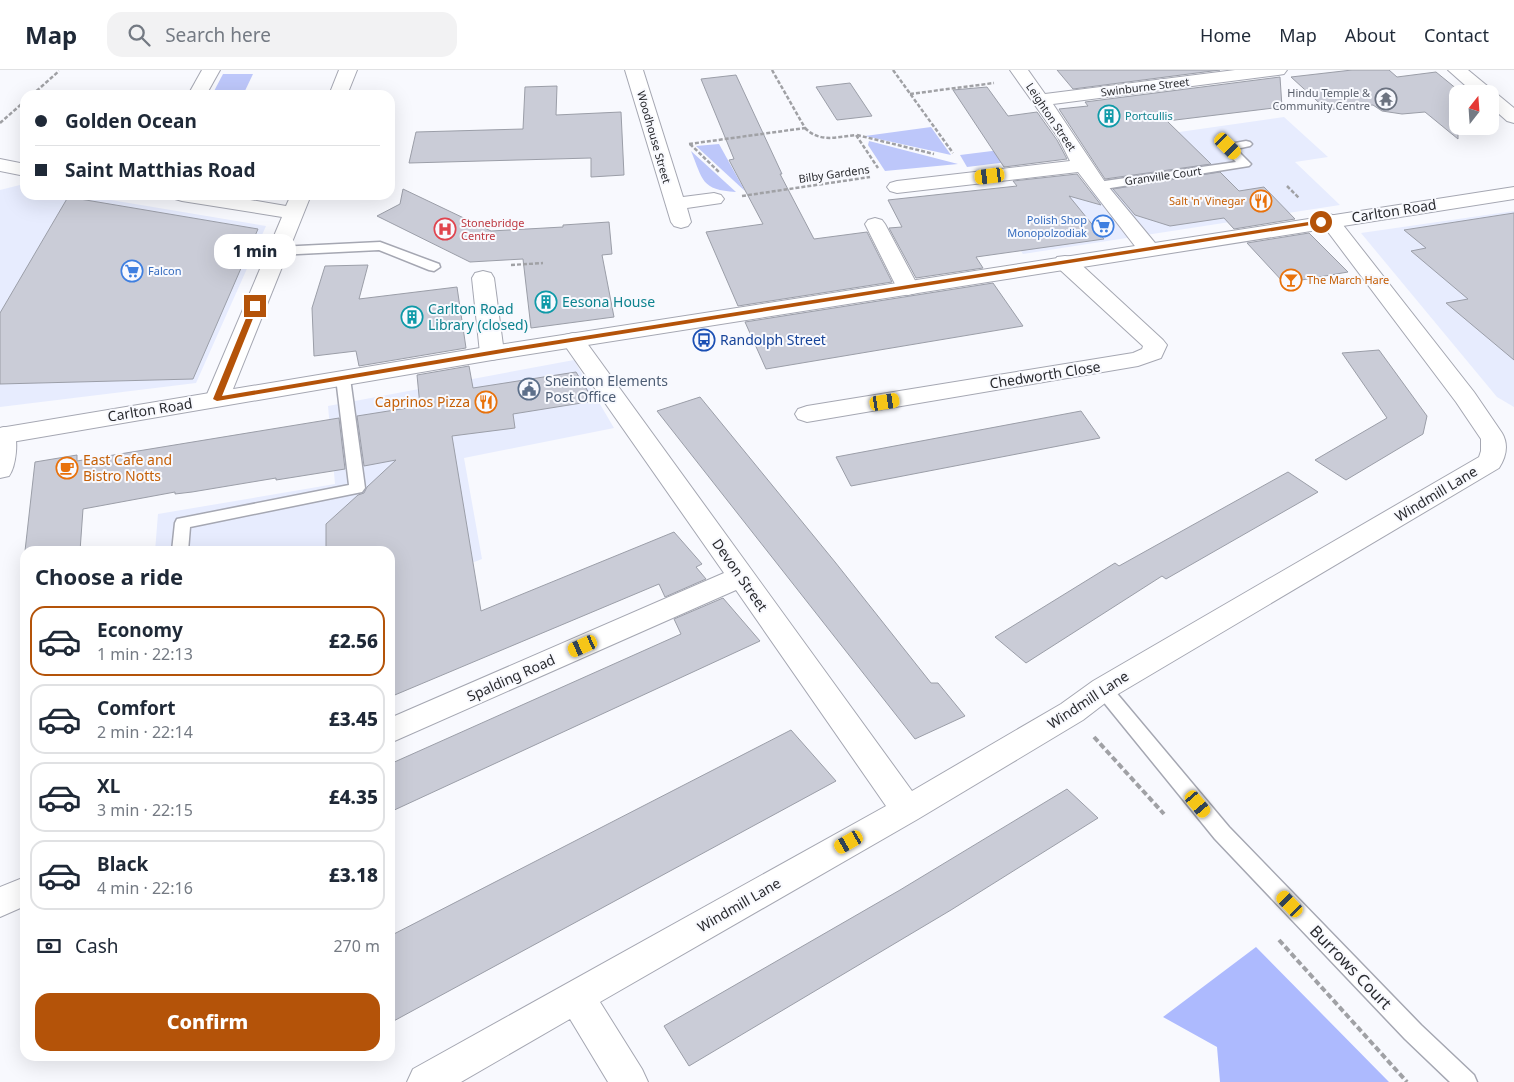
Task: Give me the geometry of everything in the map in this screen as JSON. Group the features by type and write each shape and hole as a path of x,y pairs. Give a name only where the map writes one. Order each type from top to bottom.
{"street":[{"path":"200,90 211,70"},
{"path":"340,90 348,70"},
{"name":"Woodhouse Street","path":"634,70 678,213 714,199"},
{"name":"Swinburne Street","path":"1041,100 1192,75 1278,70"},
{"path":"1457,70 1475,85"},
{"name":"Leighton Street","path":"1023,75 1098,186 1149,249"},
{"path":"1499,104 1514,117"},
{"path":"0,165 20,169"},
{"name":"Leighton Street","path":"897,187 929,176 1083,165"},
{"name":"Carlton Road","path":"2,435 492,353 1514,192"},
{"path":"214,200 278,210 297,205"},
{"path":"217,399 297,205"},
{"name":"Windmill Lane","path":"426,1082 907,810 1072,712 1104,689 1490,462 1494,451 1503,441 1466,397 1329,220"},
{"path":"875,224 908,288"},
{"name":"Chedworth Close","path":"807,414 1138,359 1153,353 1155,344 1065,262"},
{"path":"484,278 492,353"},
{"name":"Devon Street","path":"573,340 907,810"},
{"path":"0,470 2,435"},
{"name":"Spalding Road","path":"395,729 741,577"},
{"path":"0,902 20,893"},
{"path":"577,998 629,1082"}],"lane":[{"name":"Granville Court","path":"1098,186 1246,164 1228,146 1246,144"},
{"path":"278,251 380,246 434,267"},
{"path":"181,546 183,523 356,488 343,378"},
{"name":"Burrows Court","path":"1104,689 1222,833 1413,1032 1466,1082"}],"path":[{"path":"772,70 805,128 812,136 827,138 856,135 939,155"},
{"path":"893,70 958,160"},
{"path":"38,90 59,71"},
{"path":"910,94 1023,75"},
{"path":"0,123 20,105"},
{"path":"680,143 690,144 805,128"},
{"name":"Bilby Gardens","path":"856,135 878,168"},
{"path":"690,144 723,176"},
{"name":"Bilby Gardens","path":"714,199 874,177"},
{"path":"737,189 744,196"}],"shaded area":[{"path":"223,74 253,74 245,90 215,90"},
{"path":"1284,117 1328,157 1295,162 1340,205 1023,254 986,204 1081,193 1124,185 1095,144"},
{"path":"931,127 951,155 865,136"},
{"path":"869,141 958,164 885,171 868,145"},
{"path":"719,144 745,191 696,146"},
{"path":"1048,144 1056,156 967,167 960,155"},
{"path":"691,151 736,192 716,189 705,182"},
{"name":"Falcon","path":"20,185 20,200 111,200 266,226 196,383 0,407 0,190"},
{"path":"1514,211 1514,407 1497,397 1361,233"},
{"path":"574,360 614,428 464,458 482,559 395,593 395,546 155,546 158,514 335,484 328,406"},
{"path":"1256,947 1389,1082 1220,1082 1217,1047 1163,1017"}],"building":[{"path":"1057,70 1220,70 1073,89"},
{"name":"Hindu Temple & Community Centre","path":"1352,70 1389,70 1397,77 1436,72 1452,85 1449,85 1449,132 1425,112 1402,114 1382,111 1373,105 1327,110 1291,77"},
{"path":"736,75 782,174 780,174 814,239 867,232 892,282 738,306 706,232 763,224 729,160 734,159 701,79"},
{"path":"1280,77 1282,107 1167,121 1211,164 1105,179 1059,109 1088,106 1085,102"},
{"path":"850,83 872,116 837,120 816,87"},
{"path":"557,86 556,115 621,112 624,175 591,177 591,158 409,163 416,132 523,129 525,87"},
{"path":"987,87 1008,116 1037,112 1057,140 1067,159 1004,167 953,90"},
{"path":"1220,172 1239,191 1264,187 1295,219 1234,229 1224,218 1170,226 1135,215 1113,189"},
{"path":"1077,174 1101,205 1069,196 1104,239 976,257 983,268 916,278 889,228 902,227 888,200 1017,186 1013,181"},
{"path":"403,189 491,231 609,222 612,254 602,255 614,317 531,328 523,259 470,262 377,216 400,204"},
{"name":"Falcon","path":"66,200 86,200 258,229 193,379 0,384 0,313"},
{"path":"1514,213 1514,360 1446,303 1468,299 1411,251 1426,248 1404,230"},
{"path":"1309,233 1348,272 1284,283 1247,243"},
{"path":"368,265 359,299 457,287 466,348 359,366 356,351 314,356 312,308 325,266"},
{"path":"993,283 1023,326 766,369 745,322"},
{"path":"1379,350 1427,416 1423,434 1346,480 1315,460 1387,418 1342,353"},
{"path":"469,366 473,388 576,372 594,401 513,414 515,428 452,436 481,611 674,532 702,564 696,567 706,579 665,597 659,584 395,695 395,546 326,546 326,524 358,495 364,493 367,487 396,460 364,466 357,416 420,406 417,375"},
{"path":"700,397 931,683 938,683 965,716 915,739 657,411"},
{"path":"1081,411 1100,438 851,486 836,457"},
{"path":"339,418 345,469 192,492 175,494 175,492 83,509 80,546 26,546 35,462 77,455 77,461"},
{"path":"1288,472 1318,492 1166,579 1162,576 1026,663 995,637 1115,563 1119,566"},
{"path":"723,598 760,641 395,810 395,762 681,634 674,619"},
{"path":"791,730 836,781 395,1020 395,933"},
{"path":"1067,789 1098,818 951,910 689,1066 664,1026 900,890"}],"place":[{"name":"Hindu Temple & Community Centre","path":"1386,99"},
{"name":"Portcullis","path":"1109,116"},
{"name":"Salt 'n' Vinegar","path":"1261,201"},
{"name":"Polish Shop Monopolzodiak","path":"1103,226"},
{"name":"Stonebridge Centre","path":"445,229"},
{"name":"Falcon","path":"132,271"},
{"name":"The March Hare","path":"1291,280"},
{"name":"Eesona House","path":"546,302"},
{"name":"Carlton Road Library (closed)","path":"412,317"},
{"name":"Randolph Street","path":"704,340"},
{"name":"Sneinton Elements Post Office","path":"529,389"},
{"name":"Caprinos Pizza","path":"486,402"},
{"name":"East Cafe and Bistro Notts","path":"67,468"}],"route":[{"path":"255,306 217,399 508,350 1321,222"}]}
